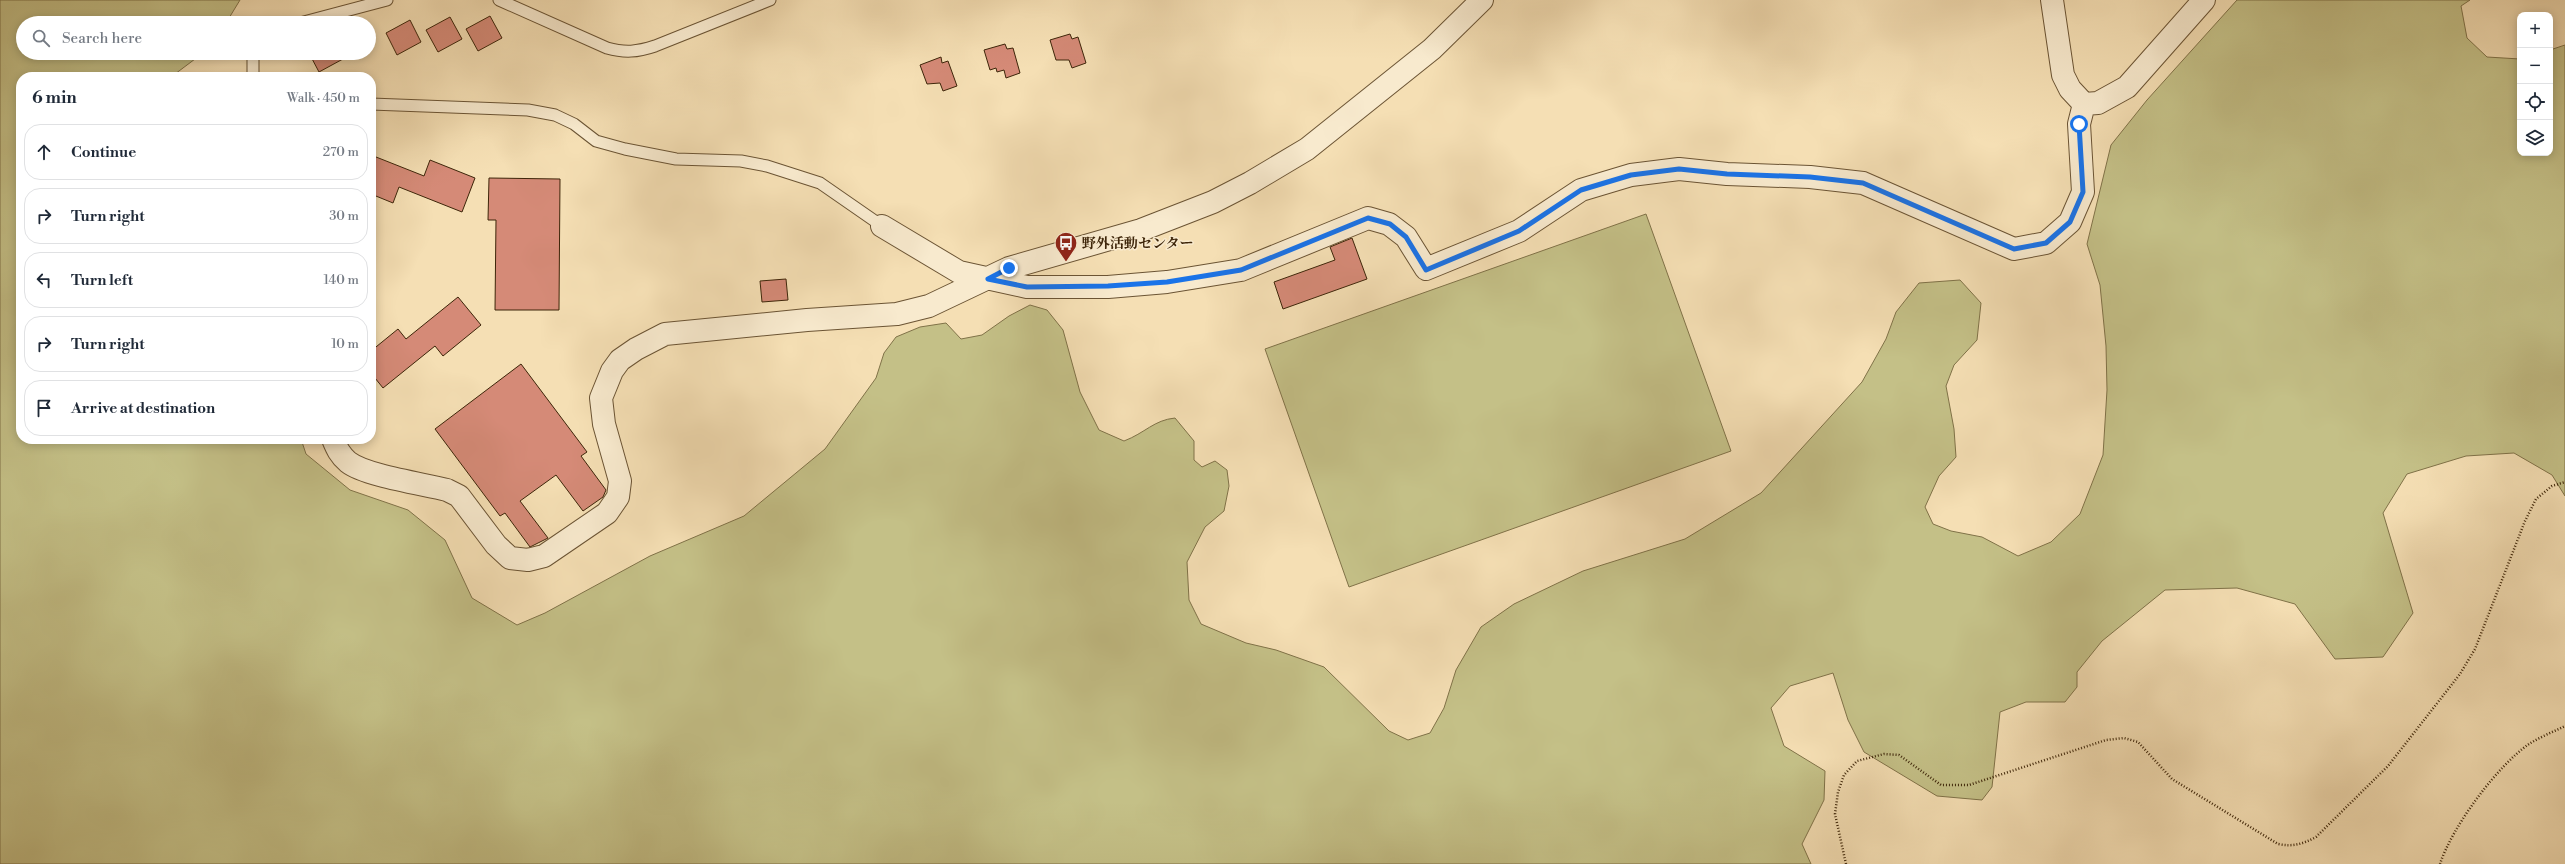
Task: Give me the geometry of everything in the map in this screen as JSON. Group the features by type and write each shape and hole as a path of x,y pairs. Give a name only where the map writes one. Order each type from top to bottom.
{"street":[{"path":"335,444 338,451 350,463 367,471 447,490 459,496 496,545 510,558 528,560 544,556 607,513 618,497 620,481 604,424 601,398 612,371 620,360 636,349 665,334 897,314 929,306 1015,266 1141,230 1213,202 1250,183 1307,149 1432,49 1482,0"},
{"path":"2052,0 2063,75 2070,89 2084,104"},
{"path":"2084,104 2098,103 2126,87 2204,0"},
{"path":"882,226 959,272 1027,287 1108,286 1167,282 1241,270 1368,218 1390,224 1406,237 1426,270 1519,231 1581,190 1631,175 1679,169 1727,174 1810,177 1863,183 2014,249 2046,243 2070,222 2083,192 2079,124 2084,104"}],"lane":[{"path":"326,16 387,0"},
{"path":"499,0 607,48 621,52 637,52 770,0"},
{"path":"251,72 252,60"},
{"path":"376,104 528,110 555,115 574,124 596,141 625,149 676,159 741,161 767,166 820,183 882,226"}],"path":[{"path":"1846,864 1835,814 1838,792 1844,775 1857,761 1884,754 1899,755 1942,785 1969,785 2106,740 2124,738 2138,742 2172,779 2216,808 2278,844 2291,846 2304,843 2316,837 2388,766 2460,674 2475,649 2525,520 2536,499 2552,486 2565,482"},
{"path":"2440,864 2455,830 2512,757 2530,743 2565,726"}],"shaded area":[{"path":"0,0 240,0 230,16 16,16 16,60 194,60 178,72 16,72 16,444 303,444 306,454 350,490 408,510 445,540 472,598 517,625 545,613 650,556 744,516 825,449 876,378 884,353 896,337 920,327 946,323 961,339 982,335 1009,316 1030,305 1047,310 1063,330 1080,392 1099,430 1124,441 1161,421 1175,418 1194,441 1194,460 1202,467 1215,461 1227,470 1229,486 1224,511 1205,527 1187,562 1189,600 1201,624 1246,643 1276,650 1324,667 1389,731 1408,740 1430,733 1444,708 1456,670 1481,627 1514,604 1583,571 1685,539 1761,493 1862,382 1886,339 1896,312 1919,283 1960,280 1981,303 1977,340 1954,365 1946,386 1954,429 1956,457 1939,476 1925,507 1933,524 1951,531 1982,537 2018,556 2051,542 2080,514 2103,455 2107,390 2106,346 2100,285 2087,244 2111,145 2147,100 2237,0 2470,0 2461,6 2467,38 2487,57 2517,59 2517,156 2553,156 2553,49 2565,45 2565,496 2552,475 2514,453 2466,456 2407,474 2383,513 2413,613 2383,657 2335,659 2295,604 2237,588 2165,590 2102,641 2077,672 2077,687 2065,702 2026,702 2000,712 1992,787 1982,800 1937,796 1864,752 1848,720 1833,673 1790,686 1771,708 1784,746 1825,771 1824,800 1802,844 1811,864 0,864"},
{"path":"1646,214 1731,451 1349,587 1265,349"}],"building":[{"path":"490,16 502,38 478,51 466,29"},
{"path":"450,17 462,39 438,52 426,30"},
{"path":"410,20 421,42 397,55 386,33"},
{"path":"1070,34 1072,39 1078,37 1086,63 1072,68 1069,60 1056,60 1050,40"},
{"path":"1005,44 1007,49 1013,48 1020,73 1006,78 1004,70 997,72 996,68 990,70 984,50"},
{"path":"941,57 942,63 948,61 957,86 943,91 940,83 927,84 920,65"},
{"path":"313,60 341,60 319,72"},
{"path":"376,157 424,176 430,160 475,178 462,212 399,187 393,203 376,196"},
{"path":"489,178 560,179 559,310 495,310 496,220 488,220"},
{"path":"1352,238 1367,279 1283,309 1274,282 1335,260 1330,247"},
{"path":"786,279 788,300 762,302 760,281"},
{"path":"458,297 481,325 443,356 435,346 383,388 376,379 376,347 398,329 406,339"},
{"path":"521,364 587,452 581,456 606,490 603,497 583,511 556,475 520,501 548,538 530,547 505,513 500,516 435,429"}],"place":[{"name":"野外活動センター","path":"1066,262"}],"route":[{"path":"1009,268 988,279 1027,287 1108,286 1167,282 1241,270 1368,218 1390,224 1406,237 1426,270 1519,231 1581,190 1631,175 1679,169 1727,174 1810,177 1863,183 1935,213 2014,249 2046,243 2070,222 2083,192 2079,124"}]}
